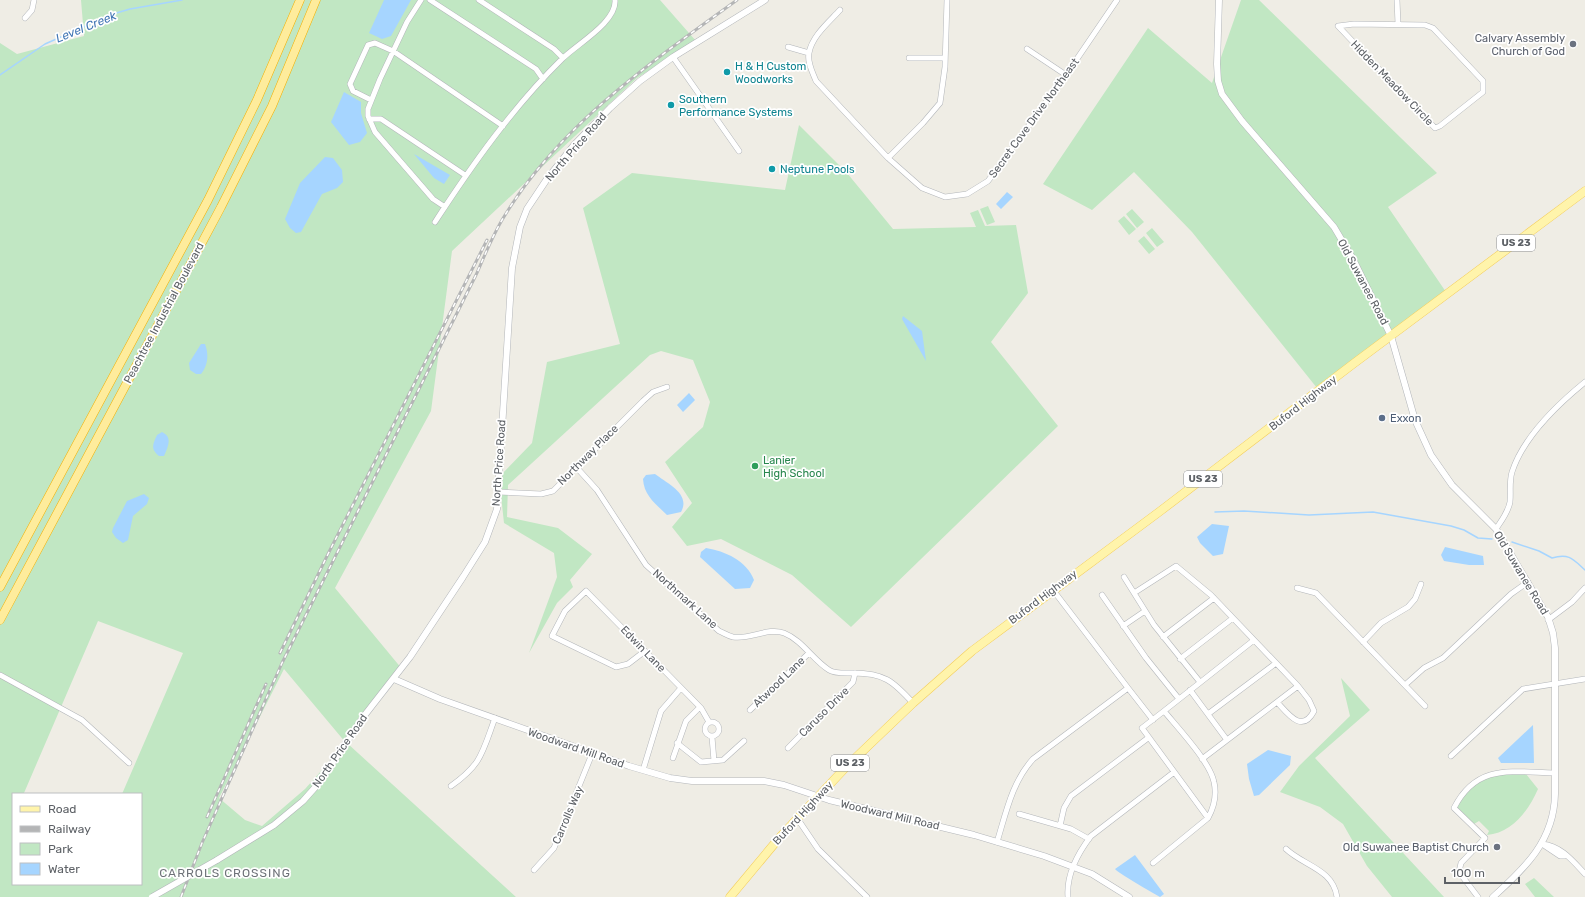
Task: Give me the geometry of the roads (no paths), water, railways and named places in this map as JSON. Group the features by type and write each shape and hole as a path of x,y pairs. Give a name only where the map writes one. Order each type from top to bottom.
{"highway":[{"name":"Peachtree Industrial Boulevard","path":"0,587 208,200 257,100 300,0"},
{"name":"Peachtree Industrial Boulevard","path":"0,620 221,208 272,106 316,0"}],"main road":[{"name":"US 23","path":"1392,336 1585,191"},
{"name":"Buford Highway","path":"730,897 797,818 847,766 912,703 972,651 1392,336"}],"street":[{"path":"25,18 34,7 34,0"},
{"path":"421,0 407,22 371,100 368,109 369,120 375,132 433,199 444,207"},
{"path":"430,0 536,69 543,79"},
{"path":"479,0 554,49 563,58"},
{"path":"435,222 465,176 503,126 543,79 563,58 611,18 616,6 615,0"},
{"name":"North Price Road","path":"152,897 274,825 303,801 319,783 369,710 394,679 480,552 491,528 497,509 499,492 512,268 520,227 527,209 547,179 589,130 640,81 673,57 765,0"},
{"path":"888,158 923,123 940,103 945,58 947,0"},
{"name":"Secret Cove Drive Northeast","path":"809,53 810,66 816,81 888,158 922,188 945,197 967,194 988,181 1066,75 1117,0"},
{"name":"Old Suwanee Road","path":"1219,0 1217,64 1218,82 1222,94 1242,122 1334,227 1353,259 1392,336 1408,399 1421,434 1431,454 1452,485 1496,530 1528,582 1548,620 1553,633 1555,648 1553,810 1542,844 1527,866 1493,897"},
{"path":"1397,0 1398,24"},
{"path":"788,47 809,53 819,33 840,10"},
{"name":"Hidden Meadow Circle","path":"1398,24 1426,25 1433,28 1483,81 1483,92 1440,126 1435,128 1420,114 1338,26 1398,24"},
{"path":"371,100 353,91 350,84 368,45 375,43 393,51 503,126"},
{"path":"1027,49 1066,75"},
{"path":"673,57 740,151"},
{"path":"909,58 945,58"},
{"path":"369,120 381,118 465,176"},
{"path":"1496,530 1505,516 1510,503 1512,472 1521,453 1551,414 1568,396 1585,382"},
{"name":"Northway Place","path":"499,492 541,494 553,491 648,396 653,392 667,387"},
{"name":"Northmark Lane","path":"577,468 597,490 646,565 719,631 731,637 741,638 776,631 784,633 793,638 831,671 868,673 893,682 912,703"},
{"path":"1134,593 1176,566 1214,598 1298,686 1309,700 1314,711 1310,719 1303,722 1294,720 1277,702"},
{"path":"1124,578 1163,638 1200,682"},
{"path":"1405,685 1424,668 1443,658 1511,594 1528,582"},
{"path":"1363,642 1381,623 1408,607 1415,599 1422,584"},
{"path":"1297,588 1316,593 1425,706"},
{"path":"1548,620 1572,602 1585,588"},
{"path":"1053,590 1153,720"},
{"name":"Edwin Lane","path":"645,651 628,664 616,667 552,636 565,611 586,591 645,651 681,688 700,707 709,722"},
{"path":"1102,595 1146,658 1179,699"},
{"path":"1163,638 1214,598"},
{"path":"1124,626 1145,611"},
{"path":"1180,659 1233,618"},
{"path":"1208,818 1173,773 1142,728 1254,640"},
{"name":"Atwood Lane","path":"750,710 809,653"},
{"path":"1208,714 1276,663"},
{"name":"Caruso Drive","path":"788,748 854,682 855,673"},
{"path":"0,676 82,720 129,763"},
{"name":"Woodward Mill Road","path":"394,679 440,699 592,754 643,770 670,778 692,781 764,780 784,785 817,797 997,842 1072,866 1092,874 1129,897"},
{"path":"1451,756 1521,690 1530,686 1555,685 1585,679"},
{"path":"1202,759 1298,686"},
{"path":"643,770 661,711 681,688"},
{"path":"997,842 1008,805 1025,769 1033,759 1128,688"},
{"path":"1190,690 1227,740"},
{"path":"673,758 677,743 686,722 700,707"},
{"path":"1153,863 1208,818 1213,808 1216,793 1214,781 1202,759 1164,711"},
{"path":"451,786 467,775 480,760 495,718"},
{"name":"Edwin Lane","path":"709,722 706,725 705,730 707,734 712,737"},
{"name":"Edwin Lane","path":"709,722 716,723 719,727 717,734 712,737"},
{"name":"Edwin Lane","path":"712,737 714,761"},
{"path":"1060,826 1064,808 1071,796 1148,738"},
{"path":"677,743 697,761 702,762 723,760 744,741"},
{"name":"Carrolls Way","path":"534,870 554,848 592,754"},
{"path":"1478,897 1459,872 1461,864 1485,838 1454,808 1460,796 1484,776 1498,772 1554,773"},
{"path":"1068,897 1067,891 1072,866 1089,839 1173,773"},
{"path":"1019,814 1081,833 1089,839"},
{"path":"797,818 818,849 867,897"},
{"path":"1542,844 1550,851 1560,856 1565,856 1585,874"},
{"path":"1286,849 1296,859 1318,869 1329,879 1337,897"}],"water":[{"path":"384,0 411,0 391,36 382,39 369,33"},
{"path":"344,92 361,102 361,113 367,133 360,142 349,145 331,122"},
{"path":"414,154 450,175 444,184 434,178"},
{"path":"325,157 333,158 342,170 343,182 337,188 322,194 301,232 296,233 290,228 285,219 300,183"},
{"path":"1007,192 1013,197 1001,209 996,204"},
{"path":"903,316 922,331 926,361 902,319"},
{"path":"201,344 205,344 207,360 201,374 196,374 190,370 189,363"},
{"path":"689,393 695,400 683,412 677,405"},
{"path":"162,432 168,437 169,442 164,456 159,456 154,451 153,446 157,435"},
{"path":"655,474 677,490 681,495 683,506 681,512 667,515 648,495 643,479 646,475"},
{"path":"144,494 149,498 147,504 133,516 128,540 123,543 116,538 112,532 113,528 127,501"},
{"path":"1212,524 1229,526 1223,554 1213,556 1200,543 1197,537"},
{"path":"1445,547 1483,556 1484,565 1469,565 1444,561 1441,555"},
{"path":"706,548 728,554 741,562 751,573 754,580 750,588 735,589 700,557 701,552"},
{"path":"1533,725 1534,763 1501,763 1498,758"},
{"path":"1268,750 1291,756 1290,765 1259,795 1254,796 1249,779 1247,764"},
{"path":"1135,855 1164,894 1160,897 1115,869"}],"waterway":[{"name":"Level Creek","path":"0,75 45,44 113,14 130,9 182,0"},
{"path":"1215,512 1244,511 1309,515 1373,512 1451,526 1464,530 1478,538 1492,539"},
{"path":"1512,542 1539,551 1552,558 1563,556 1570,558 1585,570"}],"railway":[{"path":"181,897 202,843 282,663 502,220 525,186 550,155 578,126 608,98 639,73 737,0"},
{"path":"280,653 328,554 487,240"},
{"path":"207,817 266,684"}],"place":[{"name":"Calvary Assembly Church of God","path":"1573,44"},
{"name":"H & H Custom Woodworks","path":"727,72"},
{"name":"Southern Performance Systems","path":"671,105"},
{"name":"Neptune Pools","path":"772,169"},
{"name":"Exxon","path":"1382,418"},
{"name":"Lanier High School","path":"755,466"},
{"name":"Old Suwanee Baptist Church","path":"1497,847"}],"district":[{"name":"CARROLS CROSSING","path":"225,873"}]}
